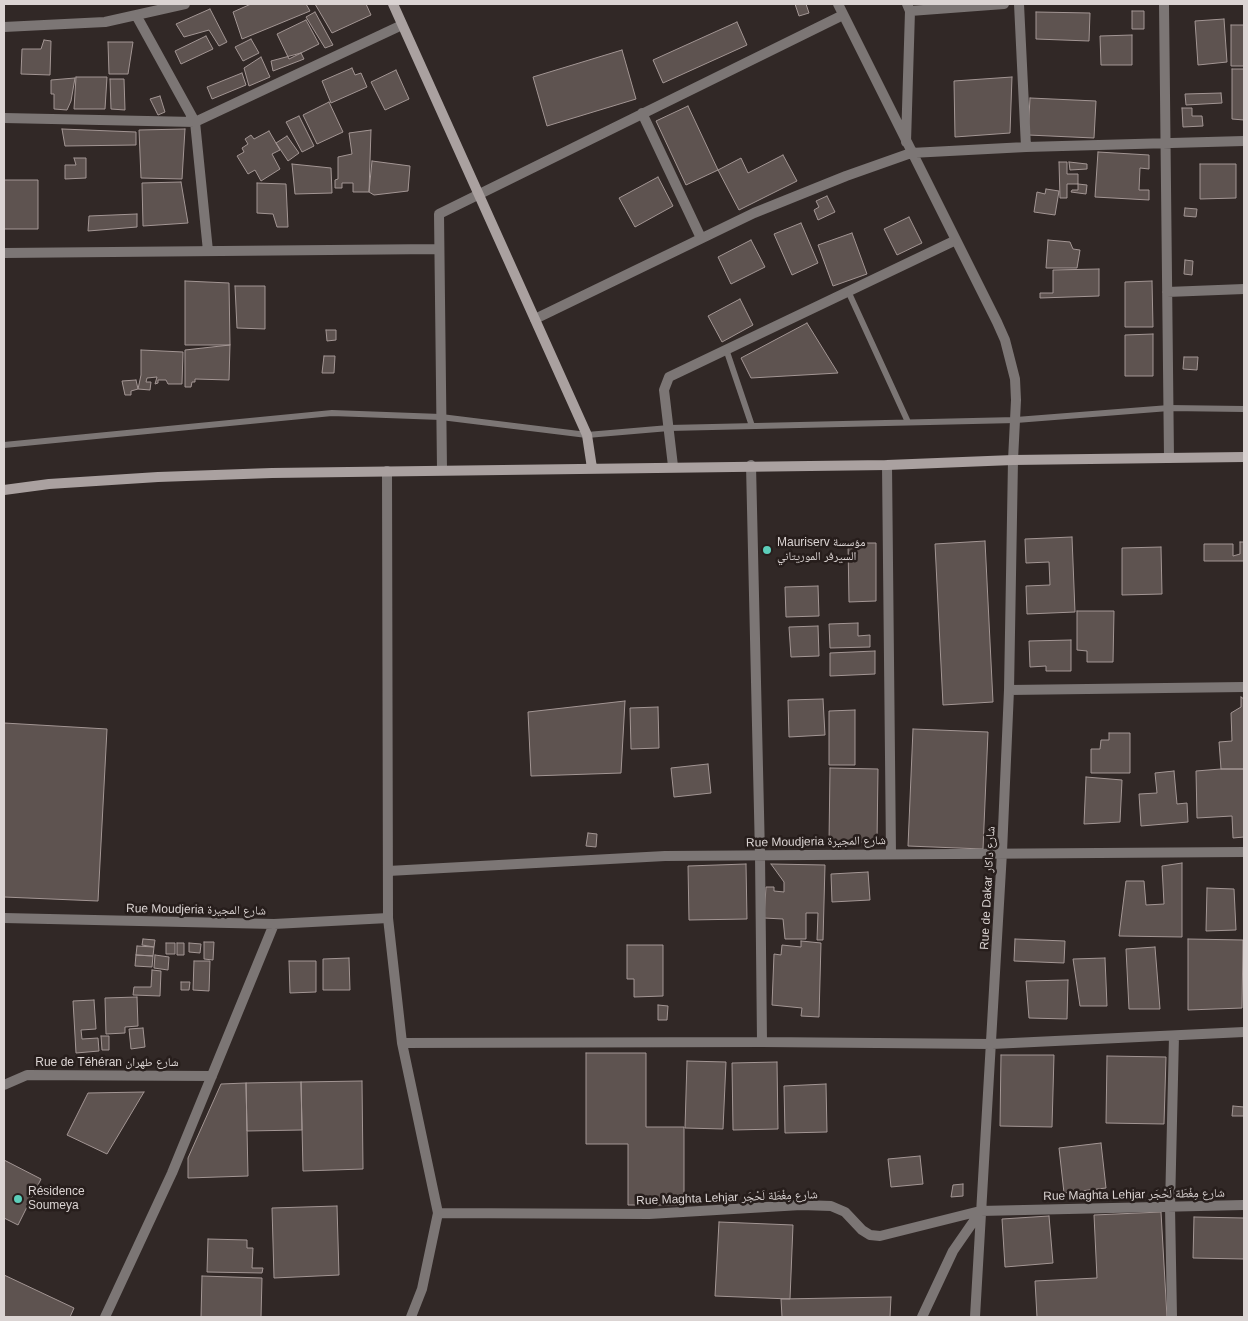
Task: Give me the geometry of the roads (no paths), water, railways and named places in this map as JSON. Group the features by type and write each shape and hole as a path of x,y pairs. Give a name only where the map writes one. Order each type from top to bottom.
{"main road":[{"path":"393,4 587,435 592,468"},
{"path":"4,490 48,484 158,476 387,470 888,465 1013,460 1244,457"}],"street":[{"path":"4,27 106,22 185,4"},
{"name":"Rue de Dakar شارع داكار","path":"838,4 1005,340 1014,379 1016,420 1013,460 1009,690 992,1044 980,1211 975,1317"},
{"path":"906,142 909,7 1004,4"},
{"path":"1019,4 1026,147"},
{"path":"1164,4 1169,458"},
{"path":"136,14 195,122 208,251"},
{"path":"442,470 439,214 478,193 843,15"},
{"path":"4,118 195,122 402,25"},
{"path":"642,113 702,238"},
{"path":"536,319 772,206 846,176 912,153 1026,147 1244,140"},
{"path":"673,466 664,390 666,381 673,374 956,240"},
{"path":"4,253 438,249"},
{"path":"1167,292 1244,289"},
{"path":"751,465 760,855 762,1042"},
{"path":"888,465 891,854"},
{"path":"387,470 388,918 402,1043 438,1213 422,1289 411,1317"},
{"path":"1009,690 1244,687"},
{"name":"Rue Moudjeria شارع المجيرة","path":"388,871 666,856 1002,852 1244,852"},
{"name":"Rue Moudjeria شارع المجيرة","path":"4,918 274,924 388,918"},
{"path":"105,1317 172,1173 274,924"},
{"path":"402,1043 762,1042 992,1044 1244,1031"},
{"path":"1172,1317 1170,1206 1174,1036"},
{"name":"Rue de Téhéran شارع طهران","path":"4,1084 27,1075 212,1076"},
{"name":"Rue Maghta Lehjar شارع مِغْطَة لَحْجَر","path":"438,1213 649,1214 801,1205 831,1206 845,1212 862,1230 880,1236 980,1211 1244,1205"},
{"path":"922,1317 953,1251 980,1211"}],"lane":[{"path":"848,291 908,422"},
{"path":"726,349 752,426"},
{"path":"4,445 332,413 441,417 587,435 669,428 1016,420 1169,408 1244,409"}],"place":[{"name":"Mauriserv مؤسسة السيرفر الموريتاني","path":"767,550"},
{"name":"Résidence Soumeya","path":"18,1199"}]}
